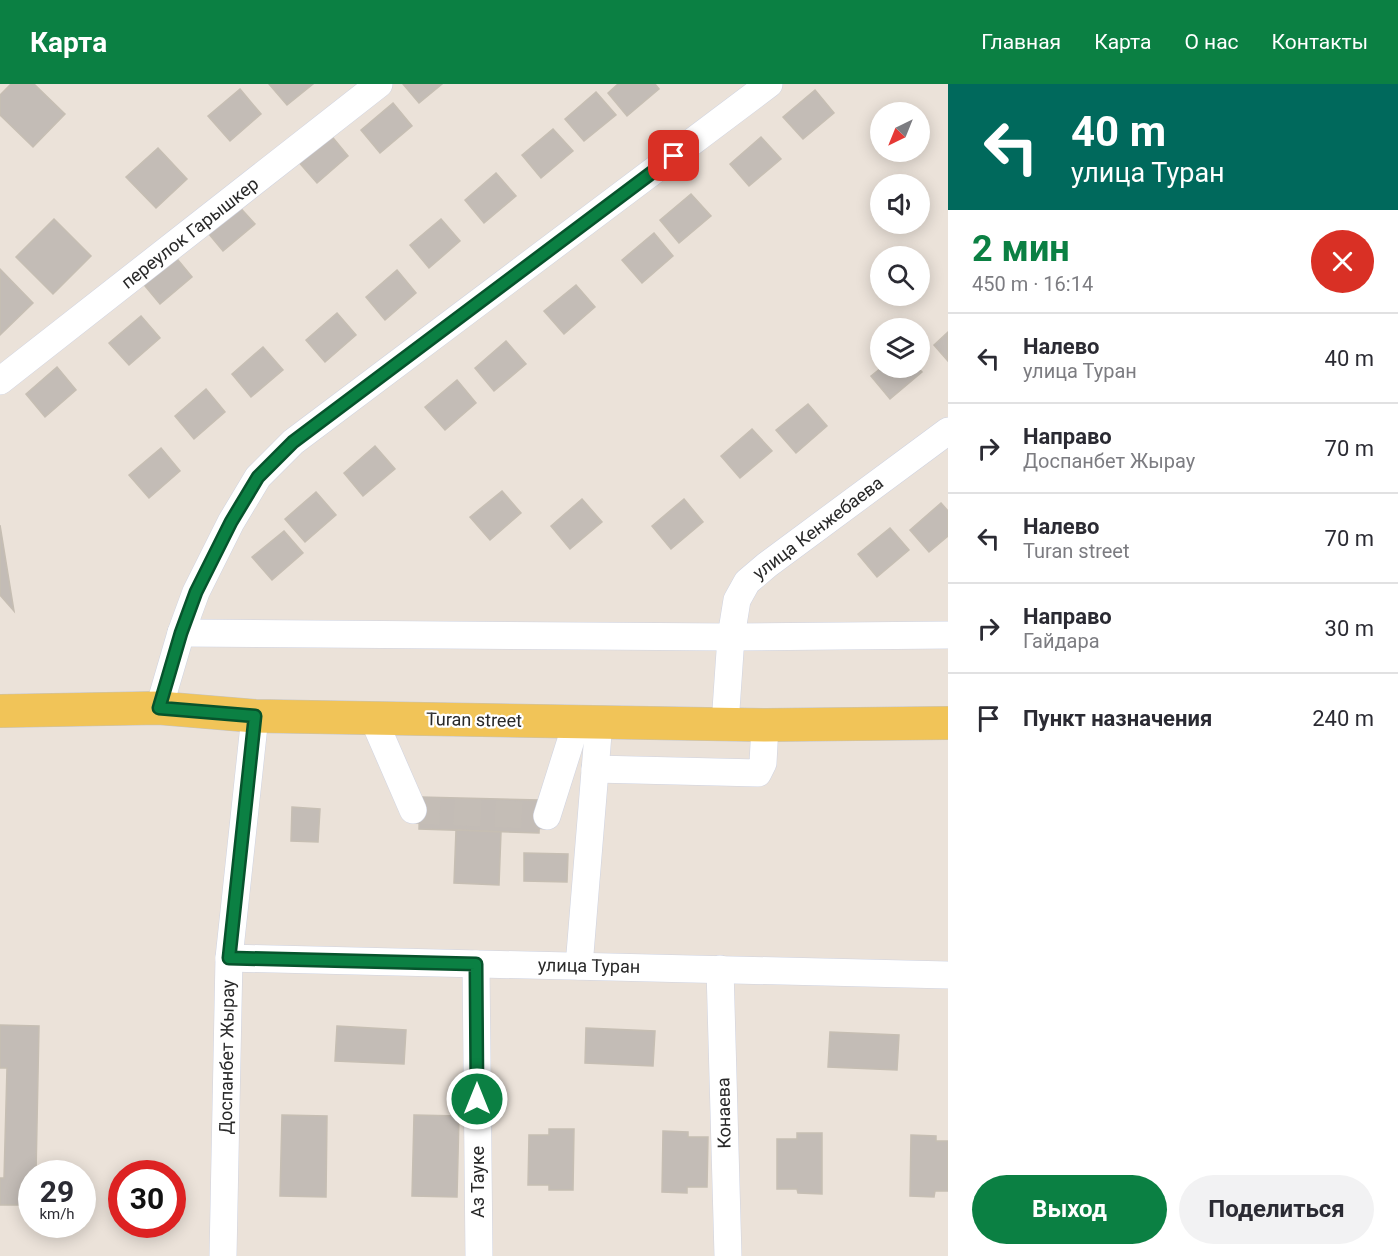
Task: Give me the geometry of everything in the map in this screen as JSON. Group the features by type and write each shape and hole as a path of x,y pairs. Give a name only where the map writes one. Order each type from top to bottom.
{"main road":[{"name":"Turan street","path":"1,717 159,708 255,716 765,725 948,723"}],"street":[{"name":"переулок Гарышкер","path":"0,381 379,84"},
{"path":"159,708 181,633 196,592 231,522 258,477 293,442 769,84"},
{"name":"улица Кенжебаева","path":"725,724 731,637 737,600 747,582 948,431"},
{"path":"181,633 731,637 948,635"},
{"name":"Доспанбет Жырау","path":"223,1256 229,958 255,716"},
{"path":"373,718 413,810"},
{"path":"579,966 595,769 588,722"},
{"path":"547,816 588,722"},
{"path":"595,769 758,773 763,763 765,725"},
{"name":"улица Туран","path":"229,958 948,975"},
{"name":"Аз Тауке","path":"476,964 478,1256"},
{"name":"Конаева","path":"720,969 728,1256"}],"building":[{"path":"11,84 34,84 65,114 33,147 0,115 0,95"},
{"path":"269,84 313,84 287,105"},
{"path":"403,84 442,84 419,103"},
{"path":"618,84 655,84 659,89 627,116 608,93"},
{"path":"240,89 261,114 230,141 208,116"},
{"path":"815,90 834,113 803,139 783,117"},
{"path":"596,92 616,115 584,141 565,119"},
{"path":"393,103 412,126 380,153 361,130"},
{"path":"553,129 573,151 541,178 522,155"},
{"path":"329,133 348,156 317,183 297,160"},
{"path":"761,137 781,159 749,186 730,164"},
{"path":"158,148 187,179 156,208 126,177"},
{"path":"496,173 516,196 484,223 465,200"},
{"path":"691,194 711,216 679,243 660,220"},
{"path":"235,202 255,224 223,251 204,228"},
{"path":"54,219 91,256 53,294 16,257"},
{"path":"441,219 460,241 429,268 410,245"},
{"path":"654,233 673,256 642,283 622,260"},
{"path":"173,254 192,277 160,304 141,281"},
{"path":"0,269 33,303 0,335"},
{"path":"397,270 416,293 385,320 366,297"},
{"path":"576,285 595,307 564,334 544,311"},
{"path":"337,313 356,335 325,362 306,340"},
{"path":"141,316 160,338 129,365 109,343"},
{"path":"948,332 948,361 934,345"},
{"path":"506,341 526,364 494,391 475,368"},
{"path":"263,347 283,370 251,397 232,374"},
{"path":"57,367 76,390 45,417 26,394"},
{"path":"873,378 915,378 890,399"},
{"path":"457,380 476,403 445,430 425,407"},
{"path":"206,389 225,412 194,439 175,416"},
{"path":"808,404 827,426 796,453 776,430"},
{"path":"752,429 772,451 740,478 721,456"},
{"path":"375,446 395,469 363,496 344,473"},
{"path":"161,448 180,471 149,498 129,475"},
{"path":"502,491 521,513 490,540 470,517"},
{"path":"316,492 336,515 305,542 285,519"},
{"path":"582,499 602,522 570,549 551,526"},
{"path":"684,499 703,522 671,549 652,526"},
{"path":"941,503 948,511 948,536 929,552 910,530"},
{"path":"0,525 14,611 0,595"},
{"path":"890,528 909,550 877,577 858,554"},
{"path":"284,531 303,553 272,580 252,557"},
{"path":"420,797 540,800 539,833 419,829"},
{"path":"292,807 320,809 318,842 291,841"},
{"path":"456,830 501,832 499,885 454,883"},
{"path":"524,853 568,854 567,882 524,881"},
{"path":"0,1025 39,1026 36,1160 18,1160 18,1205 0,1205 0,1178 4,1178 7,1068 0,1068"},
{"path":"337,1026 406,1030 404,1064 335,1061"},
{"path":"586,1028 655,1031 653,1066 585,1063"},
{"path":"830,1032 899,1035 897,1070 828,1067"},
{"path":"282,1115 327,1116 326,1197 280,1196"},
{"path":"414,1115 459,1116 457,1197 412,1196"},
{"path":"549,1129 574,1129 573,1190 549,1190 549,1185 528,1185 529,1135 549,1135"},
{"path":"663,1131 688,1132 688,1137 708,1137 707,1187 687,1187 687,1193 662,1192"},
{"path":"797,1133 822,1133 822,1194 798,1193 797,1189 777,1189 777,1139 797,1139"},
{"path":"911,1135 936,1136 936,1141 948,1141 948,1191 935,1191 934,1197 910,1196"}],"tunnel":[{"path":"413,810 547,816"}],"route":[{"path":"477,1099 476,964 229,958 255,716 159,708 181,633 196,592 231,522 258,477 293,442 674,156"}]}
